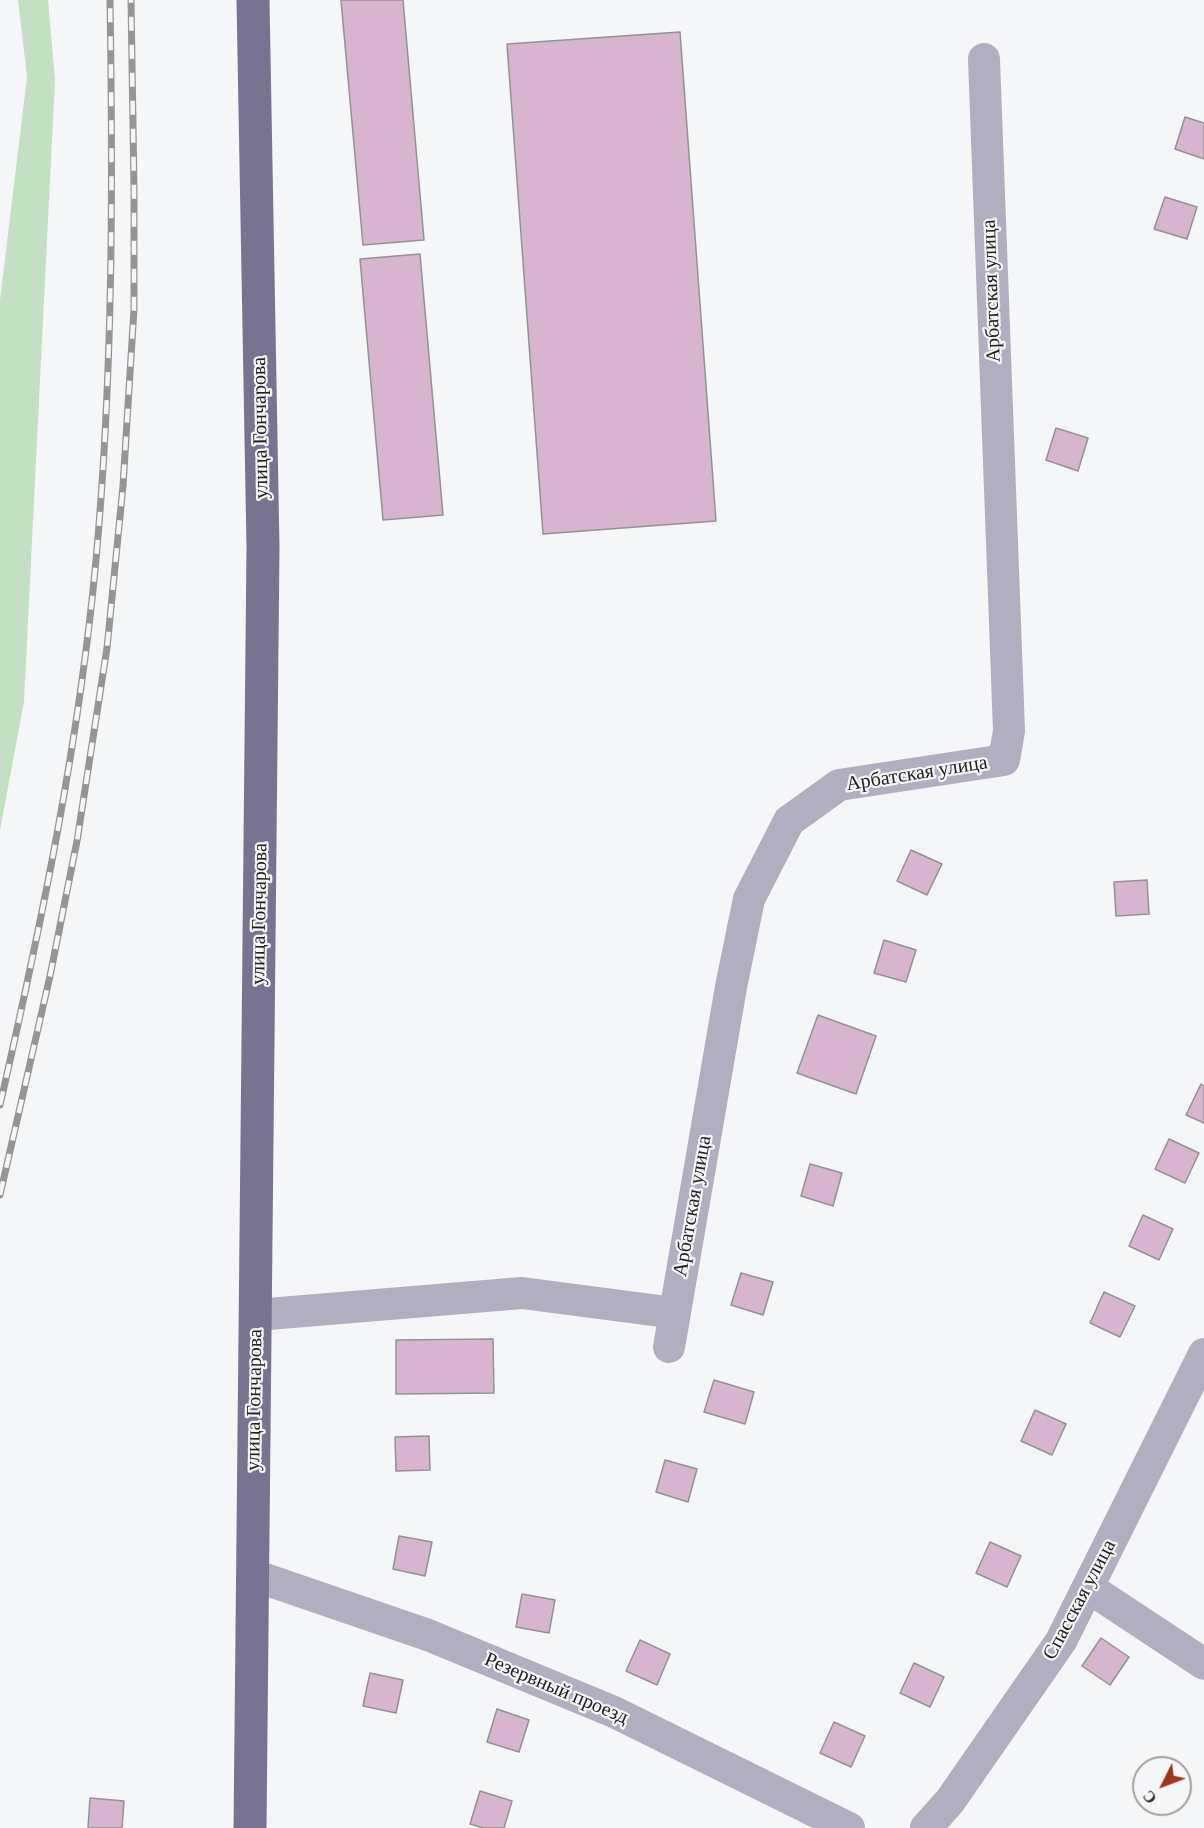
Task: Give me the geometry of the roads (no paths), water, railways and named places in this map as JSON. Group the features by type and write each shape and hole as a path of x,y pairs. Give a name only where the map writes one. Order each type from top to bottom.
{"main road":[{"name":"улица Гончарова","path":"250,1828 263,547 253,0"}],"street":[{"name":"Арбатская улица","path":"669,1347 730,987 749,899 789,821 839,785 1004,760 1009,731 984,59"},
{"path":"256,1315 522,1293 675,1313"},
{"name":"Спасская улица","path":"926,1828 950,1801 1061,1641 1204,1354"},
{"name":"Резервный проезд","path":"253,1575 428,1635 614,1712 849,1828"},
{"path":"1089,1588 1204,1664"}],"railway":[{"path":"0,1105 44,902 69,766 89,629 96,560 109,350 110,0"},
{"path":"0,1195 50,976 77,841 107,648 123,486 134,309 131,0"}]}
